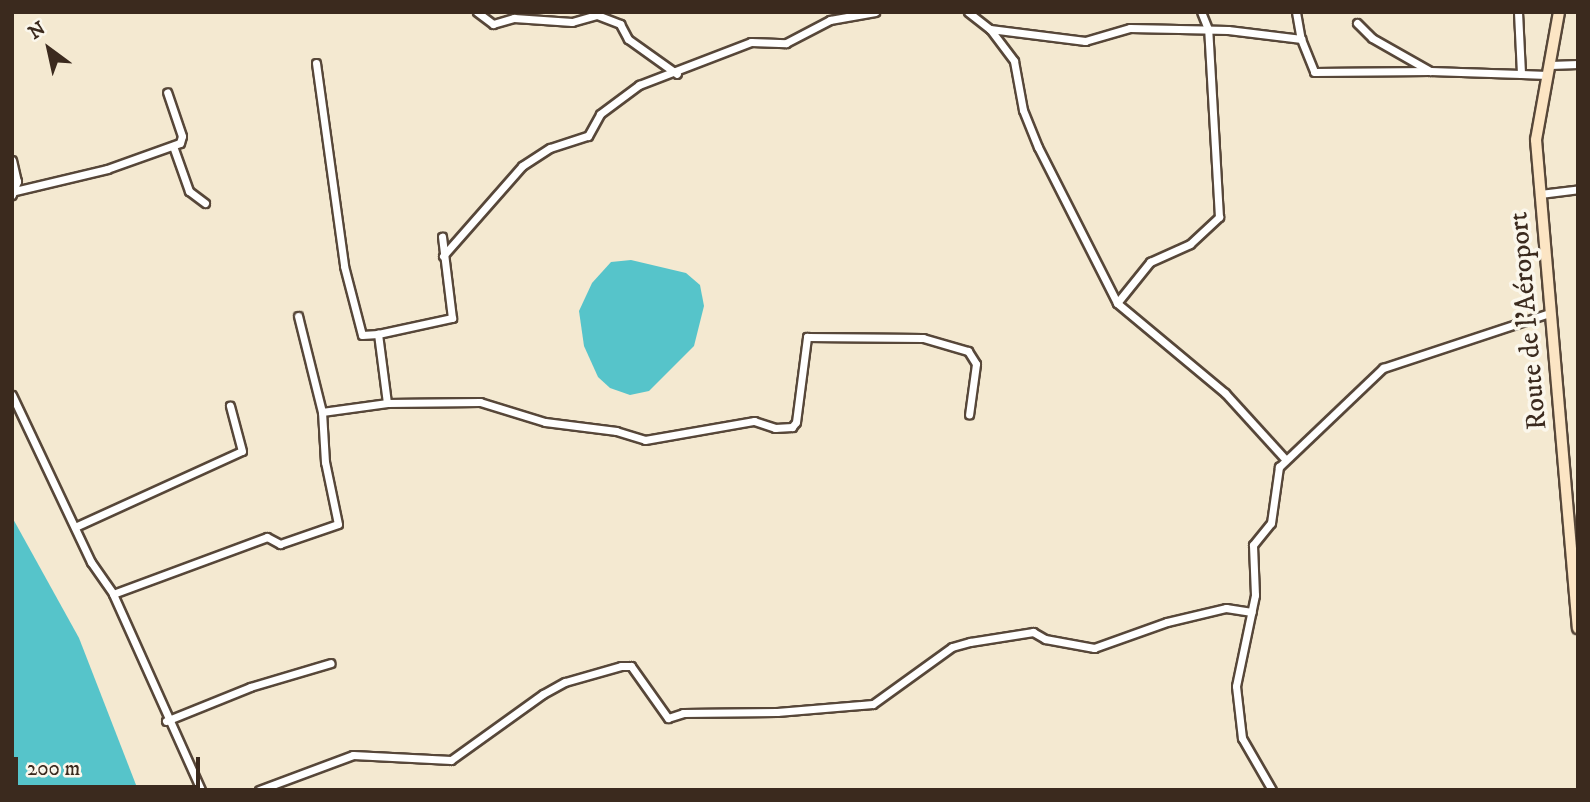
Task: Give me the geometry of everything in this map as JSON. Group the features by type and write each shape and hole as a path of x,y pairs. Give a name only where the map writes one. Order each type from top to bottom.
{"main road":[{"name":"Route de l'Aéroport","path":"1559,12 1536,140 1578,628"}],"street":[{"path":"477,12 493,24 514,18 572,22 597,15 620,24 628,39 677,74"},
{"path":"443,256 522,166 550,148 588,136 600,114 639,85 677,74 751,42 786,43 830,20 875,12"},
{"path":"968,12 990,29 1014,61 1023,110 1038,147 1117,303 1225,393 1285,460"},
{"path":"1117,303 1150,262 1190,244 1220,217 1208,29 1202,12"},
{"path":"1296,12 1301,39 1314,72 1430,71 1521,74 1578,64"},
{"path":"1518,12 1521,74"},
{"path":"1357,23 1372,38 1430,71"},
{"path":"990,29 1085,41 1130,28 1208,29 1301,39"},
{"path":"316,63 344,266 362,335 379,334 452,318 442,237"},
{"path":"12,160 14,193 107,169 173,146 182,136 167,92"},
{"path":"173,146 189,191 205,203"},
{"path":"1540,194 1578,189"},
{"path":"1272,790 1242,738 1236,686 1252,611 1253,545 1271,523 1279,467 1383,368 1549,313"},
{"path":"113,594 267,537 280,544 338,524 325,462 322,412 298,316"},
{"path":"379,334 387,403"},
{"path":"322,412 387,403 480,402 545,422 616,431 645,440 754,421 775,428 792,427 807,337 923,338 968,351 976,364 969,415"},
{"path":"12,395 75,527 113,594 166,720 201,790"},
{"path":"75,527 242,451 230,406"},
{"path":"259,790 353,755 451,760 543,694 565,682 621,666 631,666 668,718 683,713 777,712 873,704 952,647 970,642 1033,632 1045,639 1094,648 1226,608 1252,611"},
{"path":"166,720 250,687 331,663"}],"water":[{"path":"631,260 686,273 700,285 704,306 694,346 649,391 630,395 610,388 598,377 584,346 579,311 592,283 611,262"},
{"path":"12,517 79,638 138,790 12,790"}]}
